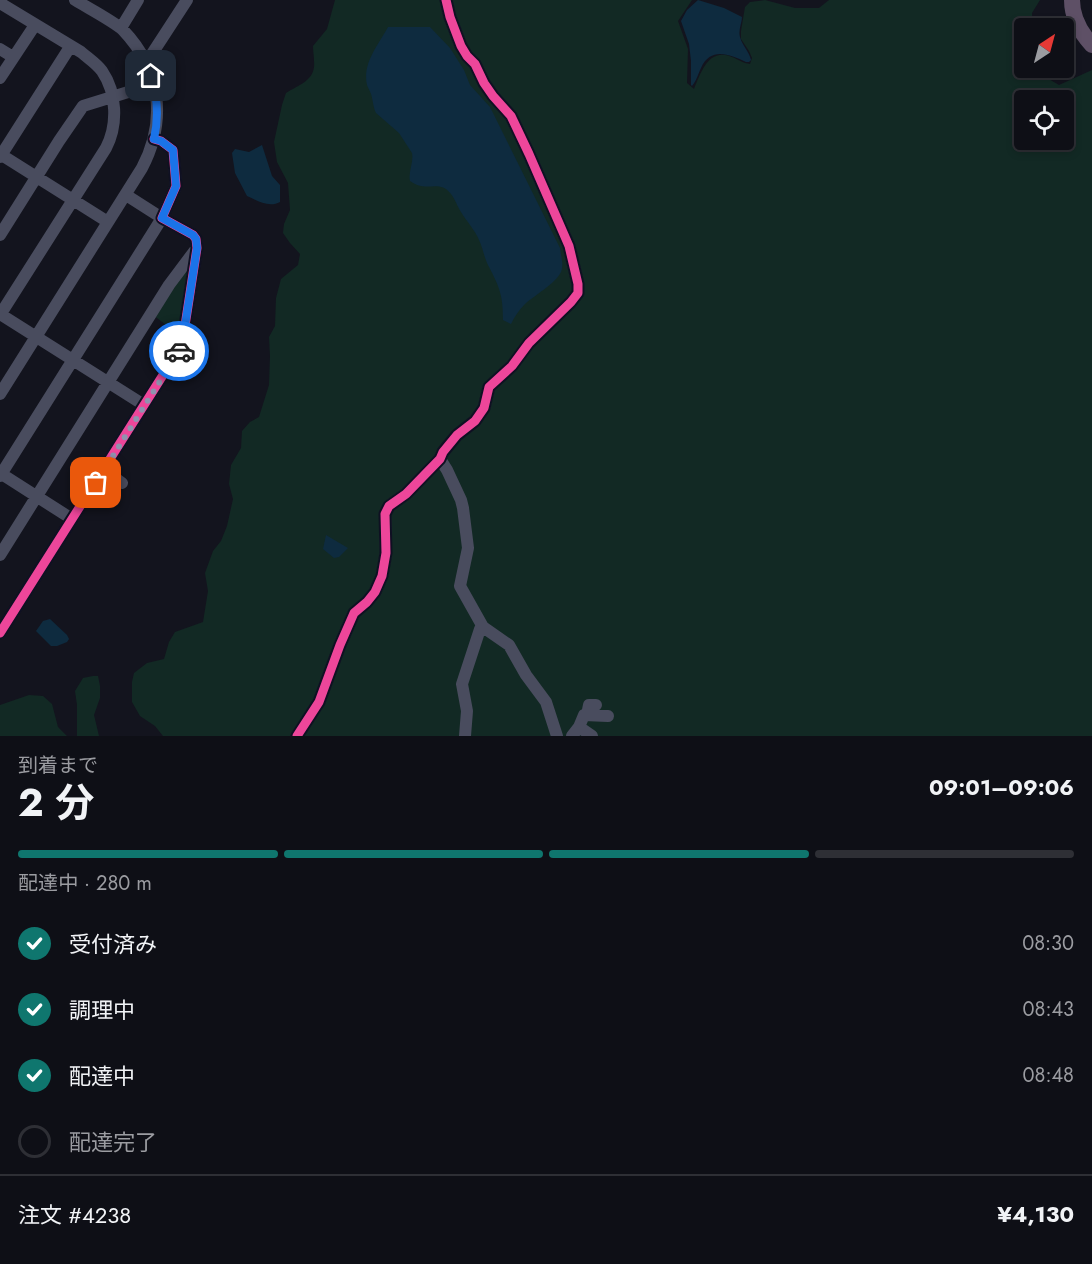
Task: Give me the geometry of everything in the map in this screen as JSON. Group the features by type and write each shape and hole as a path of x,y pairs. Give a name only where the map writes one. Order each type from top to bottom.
{"highway":[{"path":"1072,0 1075,21 1092,45"}],"street":[{"path":"0,394 148,158 158,120 154,84 146,63 135,45 121,28 75,0"},
{"path":"121,28 138,0"},
{"path":"146,63 187,0"},
{"path":"297,736 319,702 354,613 367,602 382,576 386,553 385,514 389,506 396,508 405,494 440,459 457,435 475,421 486,403 489,387 512,366 529,343 578,293 569,246 529,154 511,116 493,96 475,64 461,46 446,0"},
{"path":"0,3 81,52 102,71 113,96 114,119 109,142 0,314 144,405"},
{"path":"0,78 35,24"},
{"path":"70,46 0,155 108,222"},
{"path":"0,49 13,57"},
{"path":"0,235 83,105 154,84"},
{"path":"72,519 0,474 162,218 176,186 173,150 154,139"},
{"path":"0,633 182,345 197,248 196,239 126,195"},
{"path":"0,555 169,285 197,248"},
{"path":"440,459 452,468 463,508 468,548 460,585 483,627 509,645 526,675 546,702 557,736"},
{"path":"104,470 122,483"},
{"path":"465,736 467,711 462,684 480,629 483,627"},
{"path":"584,728 589,705 596,705"},
{"path":"584,728 608,716"}],"green space":[{"path":"335,0 692,0 678,21 688,49 687,83 694,89 707,63 717,55 732,57 750,64 752,58 741,39 741,31 745,7 750,2 765,0 795,8 819,8 829,0 1040,0 1032,13 1032,18 1014,18 1014,78 1047,78 1059,85 1092,70 1092,736 163,736 155,726 140,716 132,702 134,673 147,663 164,659 175,632 203,622 208,591 205,573 213,551 221,541 227,526 233,499 229,484 231,465 241,448 242,431 250,422 259,417 269,385 269,337 275,326 276,298 281,279 298,265 300,254 283,233 290,210 288,183 277,162 274,142 286,93 302,84 312,73 313,46 327,29"},
{"path":"189,258 182,337 153,315"},
{"path":"98,676 100,686 100,698 94,715 99,736 77,736 75,691 83,678"},
{"path":"29,695 43,696 52,704 58,727 67,736 0,736 0,705"}],"water":[{"path":"698,0 724,8 742,17 740,37 751,60 746,62 721,54 710,57 705,61 692,86 689,44 681,21 687,10"},
{"path":"388,27 430,27 450,48 464,70 470,85 490,107 560,248 561,272 550,285 525,304 511,324 503,320 500,292 479,240 453,197 442,187 425,187 410,181 412,153 399,133 375,111 367,85 367,69 372,54"},
{"path":"262,145 272,176 280,185 280,202 276,204 264,203 247,196 235,173 232,153 235,149 249,152"},
{"path":"326,535 348,548 339,557 334,558 323,549"},
{"path":"50,619 67,635 69,639 67,642 51,646 36,631 43,621"}],"cycle path":[{"path":"297,736 319,702 354,613 375,592 382,576 386,553 385,514 389,506 406,494 440,459 457,435 475,421 484,408 489,387 512,366 529,343 578,293 569,246 529,154 511,116 493,96 475,64 461,46 446,0"},
{"path":"0,633 182,345 197,248 196,239 193,235 162,218 176,186 173,150 154,139"}],"way so far":[{"path":"96,483 179,351"}],"route":[{"path":"151,76 158,106 154,139 173,150 176,186 162,218 193,235 197,248 182,345 179,351"}]}
